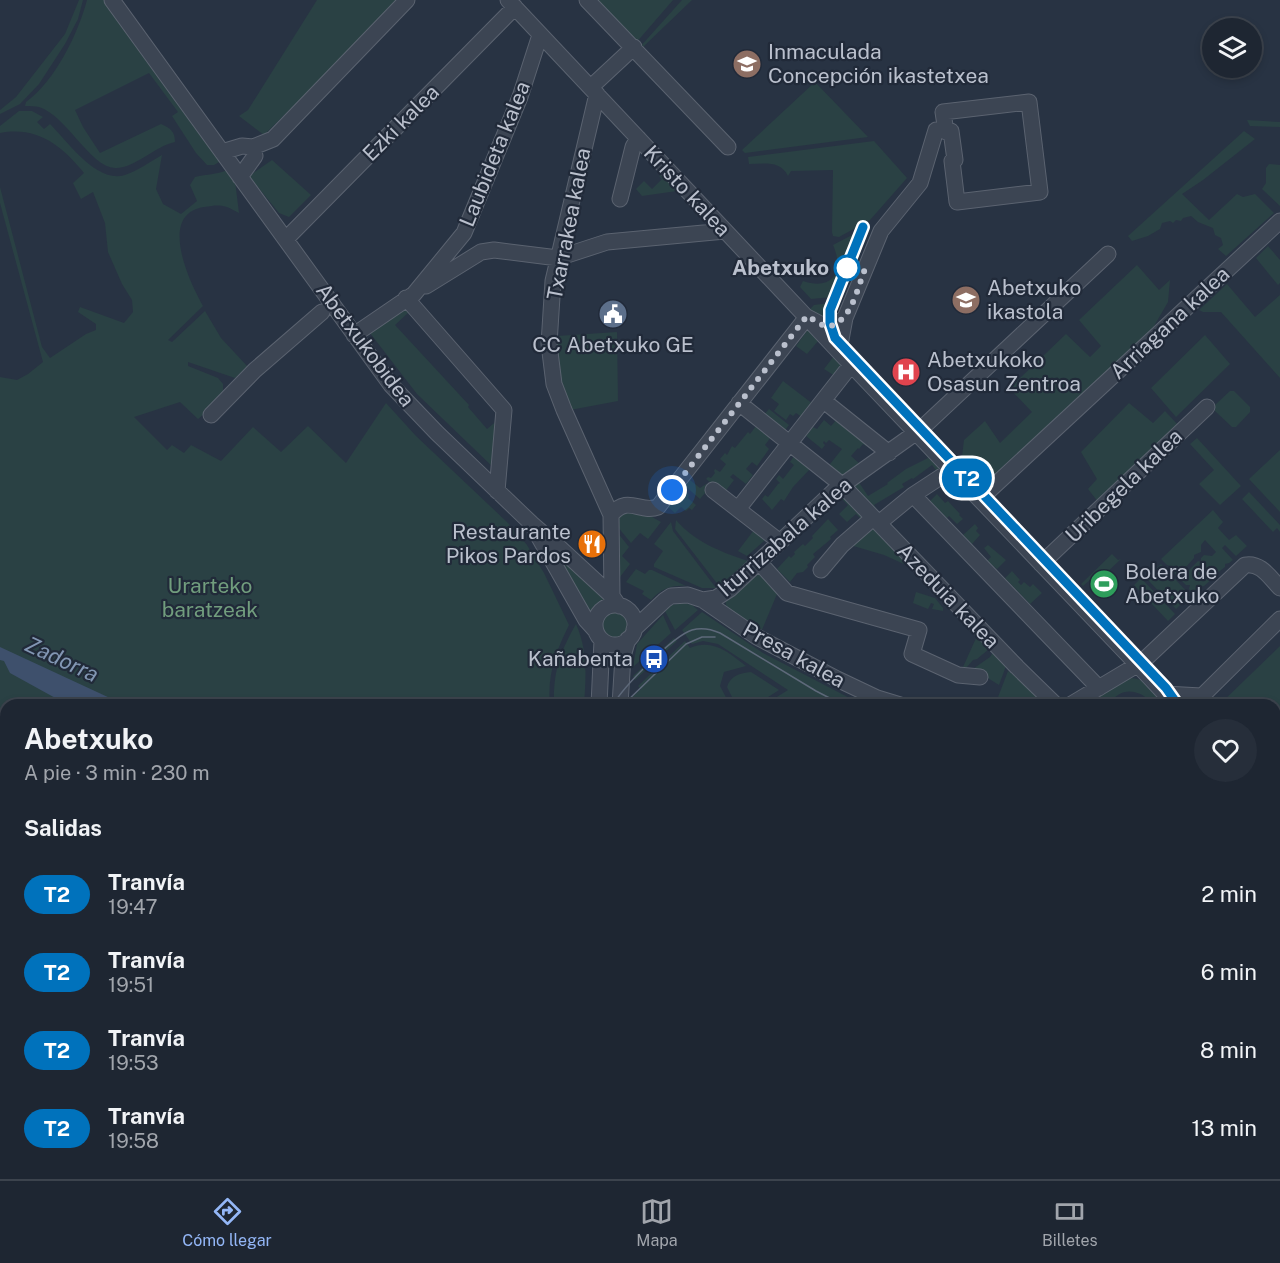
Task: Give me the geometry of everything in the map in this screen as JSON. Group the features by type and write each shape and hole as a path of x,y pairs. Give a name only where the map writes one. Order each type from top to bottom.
{"street":[{"name":"Abetxukobidea","path":"112,0 391,385 410,407 497,491 615,601"},
{"path":"222,152 242,146 253,147 273,139 407,0"},
{"path":"587,0 728,147"},
{"name":"Kristo kalea","path":"512,4 1167,699"},
{"name":"Ezki kalea","path":"286,239 512,4"},
{"name":"Laubideta kalea","path":"354,335 410,296 464,233 520,97 540,35"},
{"path":"594,90 634,47"},
{"name":"Txarrakea kalea","path":"594,90 553,280 549,344 554,384 571,429 611,515 615,601"},
{"path":"1029,102 1040,192 957,202 951,131 946,132 943,112 1010,104 1029,102"},
{"path":"738,509 824,401 847,360 840,345 845,318 882,227 920,183 936,130"},
{"path":"620,200 633,147 638,138"},
{"path":"240,177 255,156 253,147"},
{"name":"Arriagana kalea","path":"980,499 1280,221"},
{"path":"497,491 504,410 410,296 481,252 494,250 558,258 607,242 725,231"},
{"name":"Iturrizabala kalea","path":"703,600 716,598 723,594 842,485 916,432 1108,254"},
{"path":"211,415 255,370 310,320 322,312"},
{"path":"611,515 616,509 625,505 658,507 807,316 826,327 835,325 845,318"},
{"path":"824,401 889,453"},
{"name":"Azeduia kalea","path":"739,403 842,485 1050,699"},
{"name":"Uribegela kalea","path":"1041,564 1207,407"},
{"path":"820,570 842,545 945,474"},
{"path":"712,490 780,542"},
{"path":"913,495 1098,688"},
{"name":"Abetxukobidea","path":"532,524 586,620 599,635"},
{"path":"759,562 787,593 919,630 912,654 958,675 980,677"},
{"path":"1080,699 1137,665 1156,650 1245,565 1259,566 1280,588"},
{"name":"Presa kalea","path":"631,634 656,606 671,596 688,595 703,600 777,648 863,693 882,699"},
{"path":"600,699 602,670 599,635 595,622 600,612 615,601 630,613 634,622 623,656 620,699"},
{"path":"1199,699 1280,619"},
{"path":"599,635 615,644 631,634"}],"green space":[{"path":"79,0 83,0 78,19 39,84 20,104 0,114 0,110 16,97 65,34"},
{"path":"87,0 104,0 221,161 214,165 207,165 196,153 172,116 178,112 149,73 75,110 100,153 161,124 173,133 175,142 167,144 130,165 115,168 106,165 96,159 49,112 39,107 25,106 64,56 78,27"},
{"path":"317,0 401,0 264,135 239,116 248,110"},
{"path":"593,0 673,0 635,44"},
{"path":"682,0 692,0 643,47 639,48"},
{"path":"815,82 868,137 745,153 742,150"},
{"name":"Urarteko baratzeak","path":"19,111 32,111 43,117 37,122 44,129 50,124 84,160 94,168 114,176 125,175 139,169 162,155 156,189 163,204 181,214 197,201 190,185 195,177 228,170 235,181 239,213 223,206 204,207 190,212 182,222 181,250 185,266 203,306 168,340 172,342 205,311 221,338 248,367 235,378 188,362 188,366 218,378 223,384 223,398 198,419 180,402 134,417 167,450 172,445 184,453 191,445 221,461 253,427 281,452 308,426 346,463 386,403 416,436 508,523 527,545 544,573 569,625 553,664 549,699 0,699 0,377 17,380 43,362 0,203 0,187 42,347 50,358 96,330 96,324 78,312 80,307 124,323 133,312 132,300 108,252 105,223 93,192 81,199 73,183 84,173 67,154 48,140 26,132 0,133 0,126"},
{"path":"1247,120 1280,122 1280,127 1250,126"},
{"path":"1244,131 1255,139 1182,194 1209,220 1237,194 1243,197 1255,194 1274,213 1226,256 1218,249 1223,245 1221,238 1215,235 1213,228 1198,222 1191,216 1173,223 1170,221 1162,223 1160,229 1132,241 1128,236"},
{"path":"874,141 907,178 870,220 839,237 833,236 832,232 833,170 791,171 788,176 781,167 776,165 749,164 748,157"},
{"path":"272,160 311,195 289,217 279,213 249,176"},
{"path":"1269,164 1280,165 1280,206 1262,189 1266,183 1266,168"},
{"path":"661,174 677,191 642,196 636,189 644,181 652,189 662,179 659,176"},
{"path":"854,234 857,235 832,297 811,299 800,287 803,281 822,283 833,277 837,263 833,245"},
{"path":"1268,246 1280,260 1280,283 1278,285 1256,258"},
{"path":"1137,265 1159,290 1170,280 1168,302 1154,326 1156,332 981,487 962,457 964,440 985,421 1000,443 1032,412 1007,386 1019,379 1066,334 1090,357 1101,346 1079,320"},
{"path":"1227,284 1255,317 1280,295 1280,378 1221,312 1199,310"},
{"path":"829,303 826,319 809,310 814,305"},
{"path":"404,309 409,312 395,325 469,405 468,407 487,429 499,419 495,469 417,394 370,333"},
{"path":"809,328 819,340 807,354 796,346"},
{"path":"617,332 618,401 570,410 556,363 557,336"},
{"path":"1205,335 1230,364 1176,417 1151,388"},
{"path":"834,356 846,368 835,376 824,369"},
{"path":"783,381 813,404 802,417 796,413 793,416 790,414 786,420 774,411 779,404 771,398"},
{"path":"1230,391 1234,391 1250,407 1250,412 1236,427 1232,427 1215,411 1215,405"},
{"path":"1129,403 1153,423 1165,411 1180,427 1102,507 1088,489 1097,479 1081,452"},
{"path":"769,409 789,425 783,433 762,417"},
{"path":"839,417 869,441 866,446 863,444 851,456 861,465 842,477 827,468 842,449 829,440 826,443 824,441 825,445 822,449 806,436 813,427 817,429 824,420 831,426"},
{"path":"756,426 771,437 765,445 769,449 757,466 752,462 746,469 753,475 746,484 733,474 730,477 734,480 724,493 706,479 711,478 715,469 720,472 726,464 720,459 725,453 727,455 732,446 735,448"},
{"path":"1197,438 1241,486 1220,505 1199,484 1214,470 1190,444"},
{"path":"1280,450 1280,512 1249,479"},
{"path":"924,452 943,471 939,474 932,465 902,484 904,487 874,505 877,510 854,485 858,481 868,496 888,484 906,469 928,458"},
{"path":"794,456 810,469 793,487 784,501 781,499 772,510 762,499 765,495 768,497 780,483 776,479 779,475 783,479 794,465 790,462"},
{"path":"690,480 700,488 706,484 710,487 700,499 685,486"},
{"path":"682,489 696,505 692,510 689,508 686,511 681,507 675,513 668,507"},
{"path":"1249,492 1280,525 1280,532 1277,528 1273,532 1242,499"},
{"path":"839,493 866,520 864,522 856,514 847,522 839,514 848,505 837,494"},
{"path":"937,494 945,503 948,501 963,519 957,524 949,516 947,518 930,501"},
{"path":"1213,510 1223,522 1218,528 1229,540 1236,535 1247,546 1236,556 1225,545 1222,548 1233,560 1213,574 1213,578 1201,586 1195,595 1189,589 1190,585 1186,585 1180,579 1185,573 1188,574 1198,561 1201,562 1204,555 1212,556 1216,552 1205,540 1201,545 1201,552 1194,555 1186,567 1182,566 1182,570 1176,575 1171,566 1161,559"},
{"path":"625,511 645,513 661,522 648,539 640,533 631,543 617,526 619,516"},
{"path":"828,519 838,530 813,554 815,557 807,565 808,567 803,572 797,573 790,582 777,569 803,544 805,546"},
{"path":"676,520 700,540 718,550 748,561 719,586 675,529"},
{"path":"671,522 673,531 716,588 702,588 654,567 663,551 654,544"},
{"path":"975,524 978,528 976,531 980,535 972,544 963,535"},
{"path":"871,525 907,563 906,565 884,555 850,545"},
{"path":"757,526 765,540 747,556 738,551"},
{"path":"617,532 629,547 622,556 630,564 620,577"},
{"path":"988,545 1006,560 997,569 987,561 991,557 984,548"},
{"path":"1112,554 1118,560 1121,559 1102,577 1098,573 1083,586 1081,584"},
{"path":"562,555 605,598 589,617 556,559"},
{"path":"1161,564 1190,595 1176,609 1146,578"},
{"path":"636,569 645,574 652,570 686,586 667,588 651,600 642,594 644,591 626,582"},
{"path":"757,570 778,585 777,594 761,632 727,609 725,600"},
{"path":"1012,571 1020,580 1018,582 1021,585 1024,582 1030,587 1033,584 1042,593 1030,604 1005,578"},
{"path":"1141,578 1175,614 1168,621 1134,585"},
{"path":"916,592 935,598 943,611 932,609 934,604 931,603 928,609 913,603"},
{"path":"683,603 692,605 698,610 675,630 665,611 672,605"},
{"path":"614,611 624,615 628,625 624,635 614,639 604,635 600,625 604,615"},
{"path":"702,612 763,653 851,699 774,699 788,690 718,644 703,641 692,644 682,630"},
{"path":"663,615 671,633 633,667 637,644"},
{"path":"576,624 583,644 586,674 584,699 554,699 559,663"},
{"path":"977,636 989,649 967,667 963,667"},
{"path":"674,638 677,641 635,680 633,676"},
{"path":"685,641 690,648 706,645 720,648 746,666 724,672 720,686 727,699 631,699 641,689 638,686"},
{"path":"1280,646 1280,699 1225,699"},
{"path":"993,652 1006,666 999,685 978,672 970,671 990,657"},
{"path":"1008,671 1045,699 997,699"},
{"path":"751,672 779,690 765,699 733,699 727,687 728,683 743,673"},
{"path":"1128,678 1134,678 1150,686 1159,699 1147,699 1137,693 1125,692 1114,699 1088,699"}],"water":[{"path":"0,647 112,699 57,699 10,673 4,661 0,660"}],"tram line":[{"path":"863,227 830,310 830,323 835,338 1166,688 1174,699"},
{"name":"T2","path":"863,227 830,310 831,329 835,338 1175,699"},
{"path":"617,699 649,663 673,642 692,630 703,629 720,633 831,699"},
{"path":"629,699 686,644 702,637 715,637"}],"place":[{"name":"Inmaculada Concepción ikastetxea","path":"747,64"},
{"name":"Abetxuko","path":"847,268"},
{"name":"Abetxuko ikastola","path":"966,300"},
{"name":"CC Abetxuko GE","path":"613,314"},
{"name":"Abetxukoko Osasun Zentroa","path":"906,372"},
{"name":"Restaurante Pikos Pardos","path":"592,544"},
{"name":"Bolera de Abetxuko","path":"1104,584"},
{"name":"Kañabenta","path":"654,659"}],"route":[{"path":"672,490 807,316 826,327 831,327 845,318 865,269 847,268"}],"water label":[{"name":"Zadorra","path":"62,659"}]}
